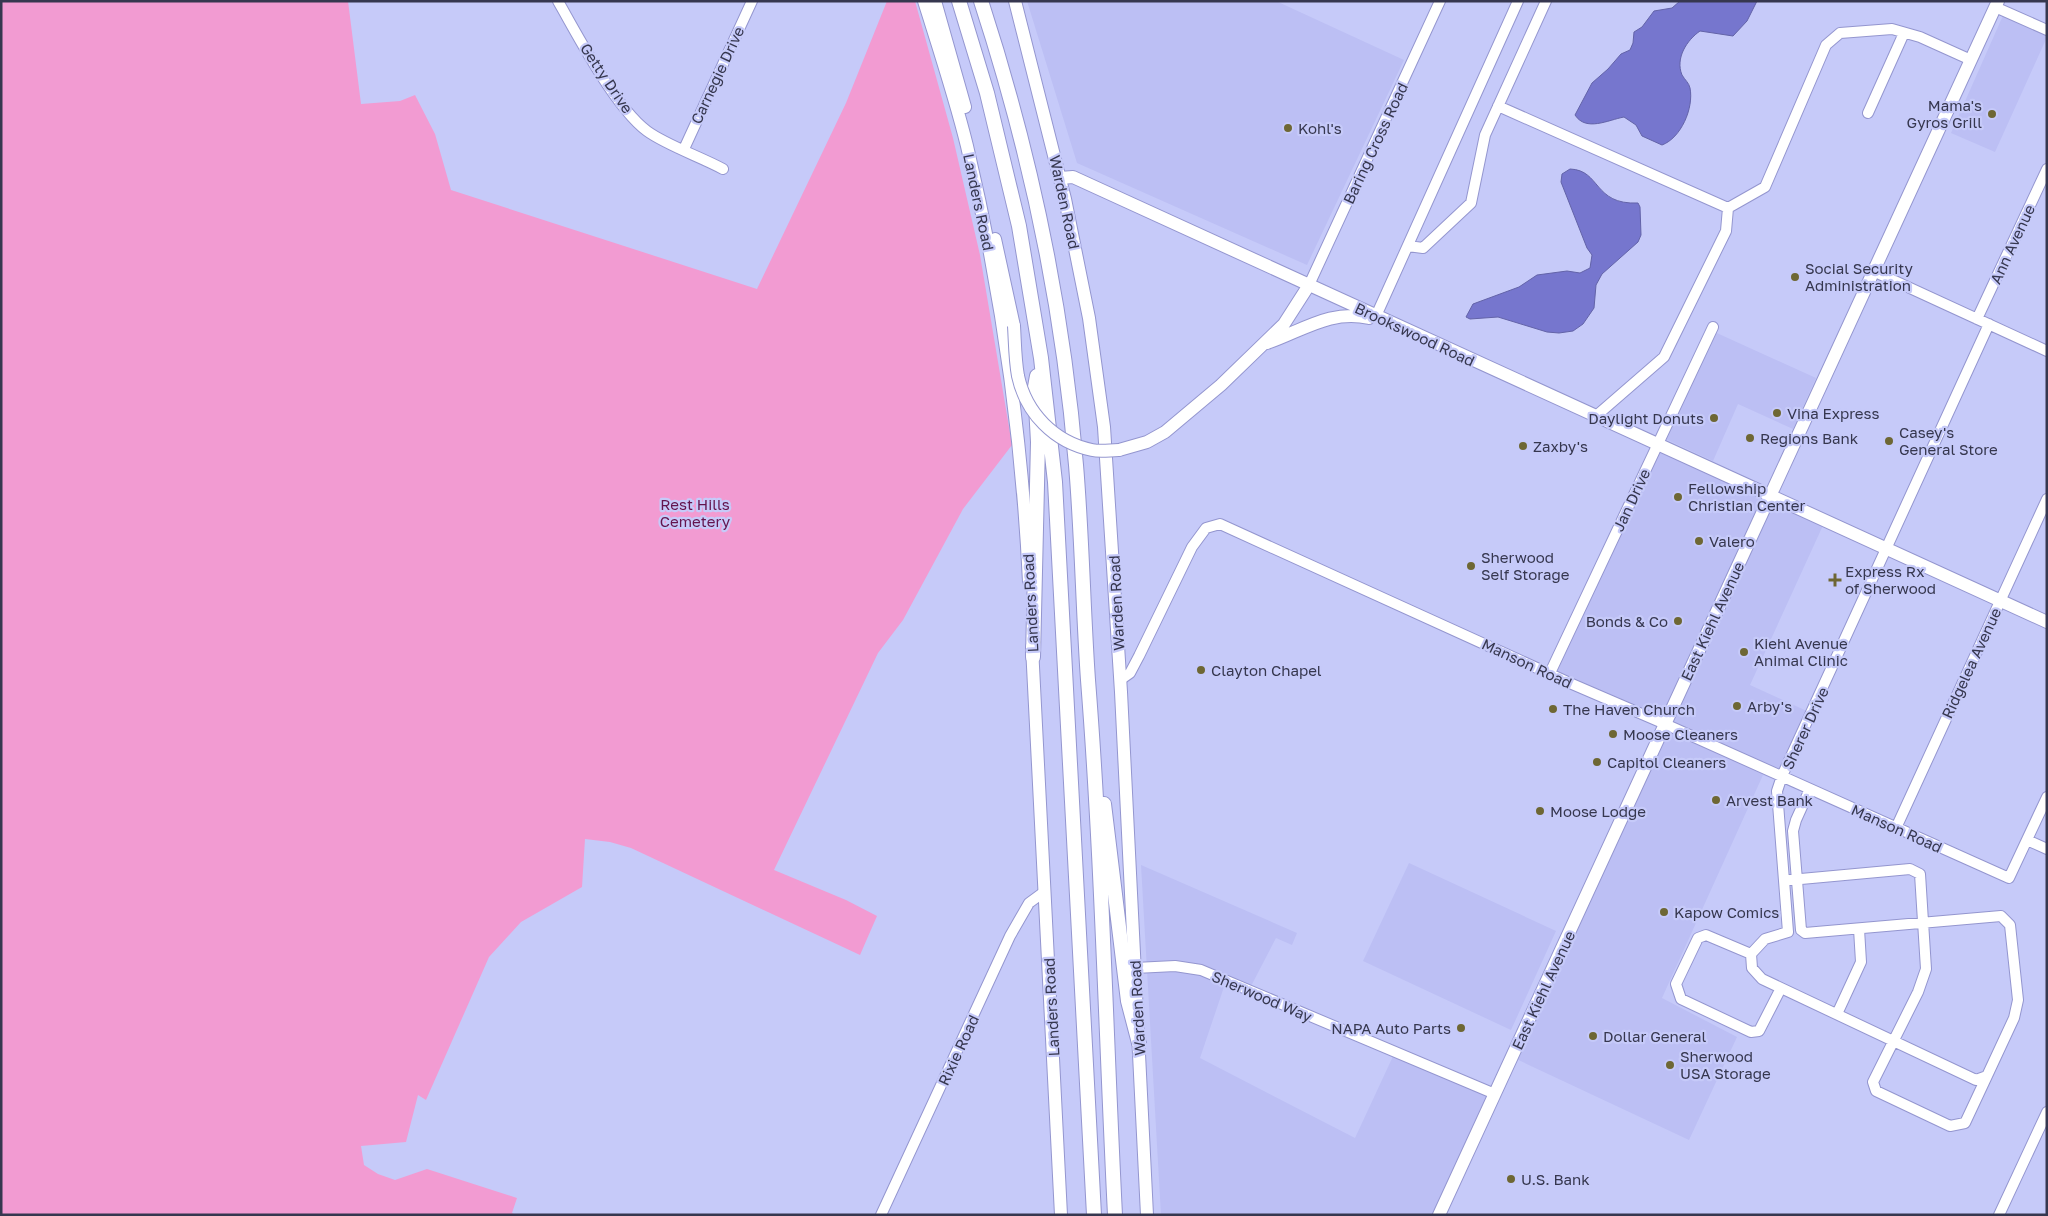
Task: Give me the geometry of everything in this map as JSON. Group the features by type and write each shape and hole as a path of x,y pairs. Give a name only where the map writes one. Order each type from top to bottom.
{"highway":[{"path":"959,1 989,102 1019,226 1041,358 1055,482 1094,1215"},
{"path":"981,1 1019,132 1041,233 1059,327 1076,464 1093,724 1116,1215"},
{"path":"1033,657 1038,442 1035,387 1041,358"},
{"path":"1093,724 1128,1001 1139,1043"}],"main road":[{"name":"Landers Road","path":"924,1 967,145 984,221 1004,331 1019,446 1033,657 1061,1215"},
{"path":"935,1 958,80 1014,326 1018,375 1026,400 1042,424 1063,439 1081,447 1094,450 1119,450 1147,442 1166,432 1221,386 1265,344 1284,324 1309,285"},
{"name":"Warden Road","path":"1015,1 1060,178 1089,318 1099,387 1110,494 1147,1215"},
{"name":"East Kiehl Avenue","path":"1439,1215 1997,4"},
{"name":"Brookswood Road","path":"1060,178 1073,176 2047,622"},
{"path":"1265,344 1331,317 1355,315 1394,324"}],"street":[{"name":"Getty Drive","path":"558,1 607,82 636,121 660,139 684,148 723,169"},
{"name":"Carnegie Drive","path":"684,148 752,1"},
{"name":"Baring Cross Road","path":"1309,285 1440,1"},
{"path":"1376,316 1518,1"},
{"path":"1408,246 1424,248 1471,202 1485,135 1546,1"},
{"path":"1997,4 2047,30"},
{"path":"1728,208 1766,188 1826,45 1840,33 1892,29 1920,37 1971,60"},
{"path":"1868,113 1904,33"},
{"path":"1498,106 1728,208"},
{"name":"Ann Avenue","path":"1977,319 2047,169"},
{"path":"1596,416 1664,357 1726,231 1728,208"},
{"path":"1873,272 2047,351"},
{"name":"Sherer Drive","path":"1788,932 1777,791 1782,776 1989,324"},
{"name":"Jan Drive","path":"1550,673 1714,326"},
{"name":"Ridgelea Avenue","path":"1896,828 2047,499"},
{"name":"Manson Road","path":"1120,680 1130,673 1192,546 1206,528 1220,524 2009,878 2027,840"},
{"path":"1801,930 1794,840 1796,820 1810,789"},
{"path":"2047,797 2027,840 2047,849"},
{"path":"1779,817 1796,820"},
{"path":"1781,841 1794,840"},
{"path":"1784,881 1910,869 1920,874 1925,923 1926,969 1918,992 1893,1041 1873,1082 1876,1091 1950,1126 1964,1123 1987,1076 2014,1018 2018,1000 2010,925 2001,916 1925,923 1859,929 1805,933 1801,930 1765,939 1751,954 1752,968 1762,979 1837,1014 1893,1041 1976,1080 1987,1076"},
{"name":"Rixie Road","path":"882,1215 1010,936 1029,903 1044,892"},
{"path":"1837,1014 1861,962 1859,929"},
{"path":"1751,954 1706,935 1698,938 1676,984 1681,999 1751,1032 1759,1031 1781,988"},
{"name":"Sherwood Way","path":"1135,968 1175,966 1200,970 1495,1094"},
{"path":"2000,1215 2047,1112"}],"shaded area":[{"path":"1027,1 1276,1 1404,60 1307,265 1077,163"},
{"path":"1680,1 1757,1 1747,21 1733,36 1700,31 1687,44 1681,56 1680,69 1690,88 1690,104 1685,121 1675,136 1662,145 1642,136 1636,125 1624,117 1598,124 1585,123 1580,120 1575,115 1592,83 1621,54 1630,50 1634,32 1642,27 1654,11 1672,8"},
{"path":"2005,11 2047,30 2047,37 1995,152 1951,133"},
{"path":"1570,169 1587,175 1613,199 1638,203 1640,207 1641,235 1638,242 1602,274 1596,285 1594,308 1583,324 1573,331 1559,333 1547,332 1498,317 1470,319 1466,317 1473,304 1519,287 1537,275 1567,271 1580,273 1590,268 1592,255 1587,248 1561,182 1562,174"},
{"path":"1708,329 1816,378 1793,429 1738,404 1713,461 1659,436"},
{"path":"1654,443 1825,521 1750,685 1811,713 1782,776 1775,780 1763,775 1662,998 1737,1037 1689,1140 1512,1057 1665,724 1550,673"},
{"path":"1409,863 1556,931 1511,1030 1363,961"},
{"path":"1141,865 1297,933 1292,945 1276,938 1249,990 1226,981 1200,1058 1355,1138 1395,1052 1497,1090 1439,1215 1161,1215"}],"green space":[{"name":"Rest Hills Cemetery","path":"1,1 348,1 361,104 400,101 415,95 435,134 451,190 757,289 846,103 887,1 915,1 953,138 980,255 1012,445 963,509 903,620 878,653 774,870 846,900 877,916 860,955 631,848 610,842 585,839 582,887 521,922 489,957 426,1100 418,1095 406,1142 361,1146 364,1165 378,1174 395,1180 427,1169 517,1198 512,1213 516,1215 1,1215"}],"place":[{"name":"Mama's Gyros Grill","path":"1992,114"},
{"name":"Kohl's","path":"1288,128"},
{"name":"Social Security Administration","path":"1795,277"},
{"name":"Vina Express","path":"1777,413"},
{"name":"Daylight Donuts","path":"1714,418"},
{"name":"Regions Bank","path":"1750,438"},
{"name":"Casey's General Store","path":"1889,441"},
{"name":"Zaxby's","path":"1523,446"},
{"name":"Fellowship Christian Center","path":"1678,497"},
{"name":"Valero","path":"1699,541"},
{"name":"Sherwood Self Storage","path":"1471,566"},
{"name":"Express Rx of Sherwood","path":"1835,580"},
{"name":"Bonds & Co","path":"1678,621"},
{"name":"Kiehl Avenue Animal Clinic","path":"1744,652"},
{"name":"Clayton Chapel","path":"1201,670"},
{"name":"Arby's","path":"1737,706"},
{"name":"The Haven Church","path":"1553,709"},
{"name":"Moose Cleaners","path":"1613,734"},
{"name":"Capitol Cleaners","path":"1597,762"},
{"name":"Arvest Bank","path":"1716,800"},
{"name":"Moose Lodge","path":"1540,811"},
{"name":"Kapow Comics","path":"1664,912"},
{"name":"NAPA Auto Parts","path":"1461,1028"},
{"name":"Dollar General","path":"1593,1036"},
{"name":"Sherwood USA Storage","path":"1670,1065"},
{"name":"U.S. Bank","path":"1511,1179"}]}
